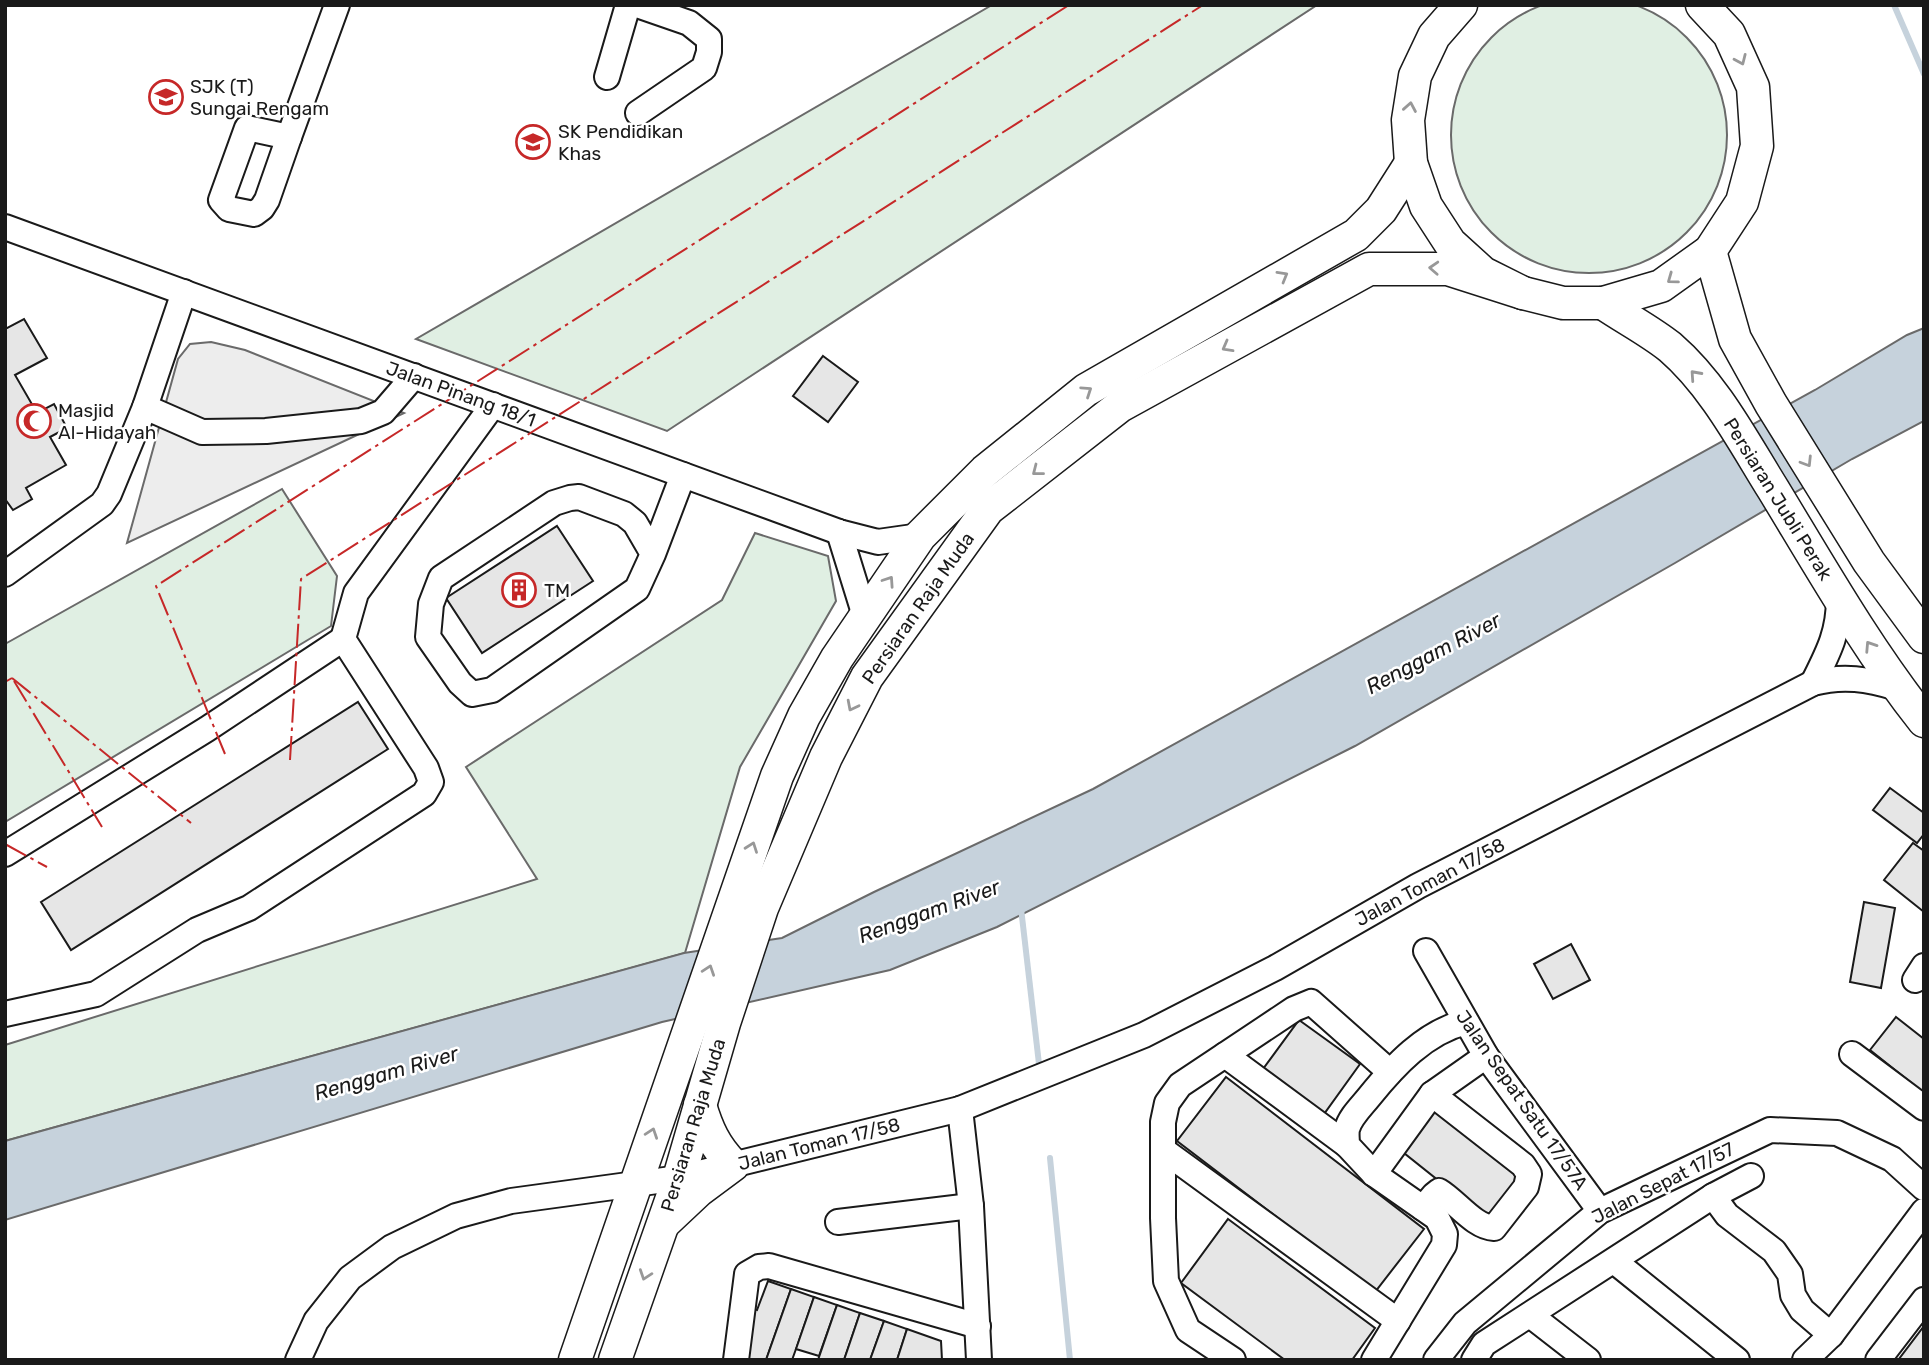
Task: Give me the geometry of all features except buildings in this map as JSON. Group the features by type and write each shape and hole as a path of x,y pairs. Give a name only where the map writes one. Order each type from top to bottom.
{"main road":[{"path":"1434,36 1438,5"},
{"path":"1461,5 1434,36 1415,76 1408,120 1411,163 1426,206 1450,243 1483,273 1523,293 1563,303 1603,303 1661,286 1710,251 1742,202 1757,146 1752,88 1729,34 1702,5"},
{"name":"Persiaran Raja Muda","path":"575,1360 777,776 804,716 836,658 919,536 985,471 1086,390 1356,235 1381,209 1411,163"},
{"path":"1710,251 1735,340 1771,404 1869,562 1924,637"},
{"name":"Persiaran Raja Muda","path":"615,1360 679,1178 724,1023 762,908 826,757 867,677 988,509 1120,406 1369,269 1448,269 1523,293"},
{"name":"Persiaran Jubli Perak","path":"1603,303 1670,347 1706,387 1737,429 1897,688 1924,721"},
{"path":"662,1226 698,1191 733,1165 715,1144 700,1105"}],"street":[{"path":"289,137 337,5"},
{"path":"607,78 628,5"},
{"path":"637,5 690,23 709,39 709,52 704,68 638,113"},
{"name":"Jalan Pinang 18/1","path":"5,227 839,532 878,542 919,536"},
{"path":"5,574 102,504 145,407 184,292"},
{"path":"145,407 202,432 266,431 361,421 383,412 414,376"},
{"path":"5,853 207,729 343,639 356,593 493,405"},
{"path":"653,554 635,523 624,514 579,497 554,503 441,578 431,604 428,637 460,683 472,694 492,690 637,589 653,554 683,475"},
{"path":"839,532 865,616"},
{"path":"1813,683 1833,643 1839,619 1831,585"},
{"path":"5,1014 96,994 197,930 249,908 424,794 430,782 426,768 343,639"},
{"name":"Jalan Toman 17/58","path":"298,1360 316,1321 350,1278 392,1247 456,1216 511,1201 679,1178 960,1109 1144,1035 1275,968 1418,886 1813,683 1832,678 1868,679 1897,688"},
{"name":"Jalan Sepat Satu 17/57A","path":"1426,951 1486,1056 1600,1211"},
{"path":"1233,1360 1188,1330 1166,1281 1163,1122 1167,1103 1180,1086 1294,1009 1311,1002 1390,1072"},
{"path":"1347,1145 1347,1129 1353,1117 1390,1072 1426,1040 1452,1025 1466,1022"},
{"path":"1852,1054 1924,1108"},
{"path":"1225,1055 1347,1145 1374,1174 1437,1218 1446,1234 1444,1245 1374,1360"},
{"path":"1374,1174 1432,1094 1486,1056"},
{"path":"1423,1208 1439,1191 1481,1223 1494,1228 1526,1187 1529,1174 1523,1165 1432,1094"},
{"path":"960,1109 971,1206 979,1360"},
{"name":"Jalan Sepat 17/57","path":"1436,1360 1465,1323 1600,1211 1770,1130 1837,1133 1892,1159 1924,1188"},
{"path":"1163,1150 1398,1321"},
{"path":"1474,1360 1484,1344 1713,1196 1751,1176"},
{"path":"1713,1196 1727,1215 1774,1251 1790,1274 1793,1295 1802,1310 1831,1335"},
{"path":"838,1222 971,1206"},
{"path":"1805,1360 1831,1335 1924,1211"},
{"path":"1614,1261 1737,1360"},
{"path":"736,1360 747,1274 759,1267 769,1266 978,1326"},
{"path":"1878,1360 1924,1300"},
{"path":"1530,1315 1588,1360"}],"green space":[{"path":"1589,-3 1642,7 1666,20 1687,37 1704,58 1717,82 1727,135 1717,188 1704,212 1687,233 1666,250 1642,263 1589,273 1536,263 1512,250 1491,233 1474,212 1461,188 1451,135 1461,82 1474,58 1491,37 1512,20 1536,7"},
{"path":"992,5 1317,5 667,431 416,339"},
{"path":"282,489 337,576 331,626 5,822 5,644"},
{"path":"755,533 828,556 836,601 740,767 685,953 5,1141 5,1045 537,879 466,767 722,600"}],"shaded area":[{"path":"211,342 245,350 404,413 127,543 178,359 190,344"}],"water":[{"name":"Renggam River","path":"1924,328 1924,421 1852,459 1355,746 997,927 890,970 662,1022 5,1220 5,1141 684,953 782,938 1093,789 1815,390 1907,335"}],"waterway":[{"path":"1894,5 1924,74"},
{"path":"1021,908 1039,1064"},
{"path":"1050,1158 1070,1360"}],"power":[{"path":"225,754 156,586 1069,5"},
{"path":"290,760 301,579 1203,5"},
{"path":"12,678 191,823"},
{"path":"5,682 12,678"},
{"path":"14,681 102,827"},
{"path":"5,844 47,867"}],"place":[{"name":"SJK (T) Sungai Rengam","path":"166,97"},
{"name":"SK Pendidikan Khas","path":"533,142"},
{"name":"Masjid Al-Hidayah","path":"34,421"},
{"name":"TM","path":"519,590"}]}
